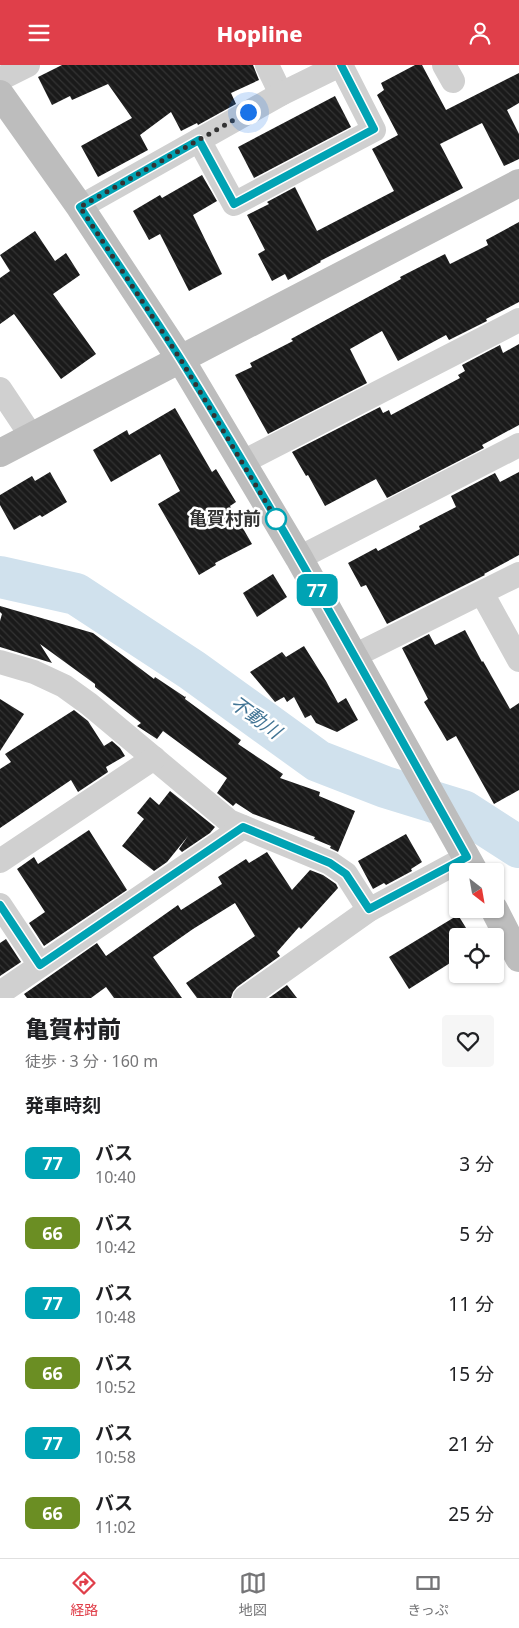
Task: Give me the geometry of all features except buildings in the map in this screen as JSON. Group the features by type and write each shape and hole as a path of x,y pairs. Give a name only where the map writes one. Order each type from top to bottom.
{"street":[{"path":"0,79 28,65"},
{"path":"267,65 281,94"},
{"path":"80,207 199,140 281,94 340,65 374,129 234,204 199,140"},
{"path":"0,94 80,207 181,360 299,558 467,857 369,909 246,998"},
{"path":"0,453 519,183"},
{"path":"243,462 519,320"},
{"path":"0,389 32,437"},
{"path":"299,558 519,445"},
{"path":"354,656 519,574"},
{"path":"482,593 519,660"},
{"path":"0,662 34,672 64,686 89,704 229,821 330,863 346,874 369,909"},
{"path":"0,861 154,758"},
{"path":"0,993 243,827"},
{"path":"0,905 40,965"},
{"path":"499,918 519,958"}],"waterway":[{"name":"不動川","path":"0,577 76,594 192,670 318,761 385,787 463,811 519,847"}],"bus line":[{"name":"77","path":"0,905 40,965 243,827 330,863 346,874 369,909 467,857 243,462 181,360 80,207 199,140 234,204 374,129 341,65"}],"place":[{"name":"亀賀村前","path":"276,519"}],"route":[{"path":"248,112 80,207 181,360 280,526 276,519"}]}
